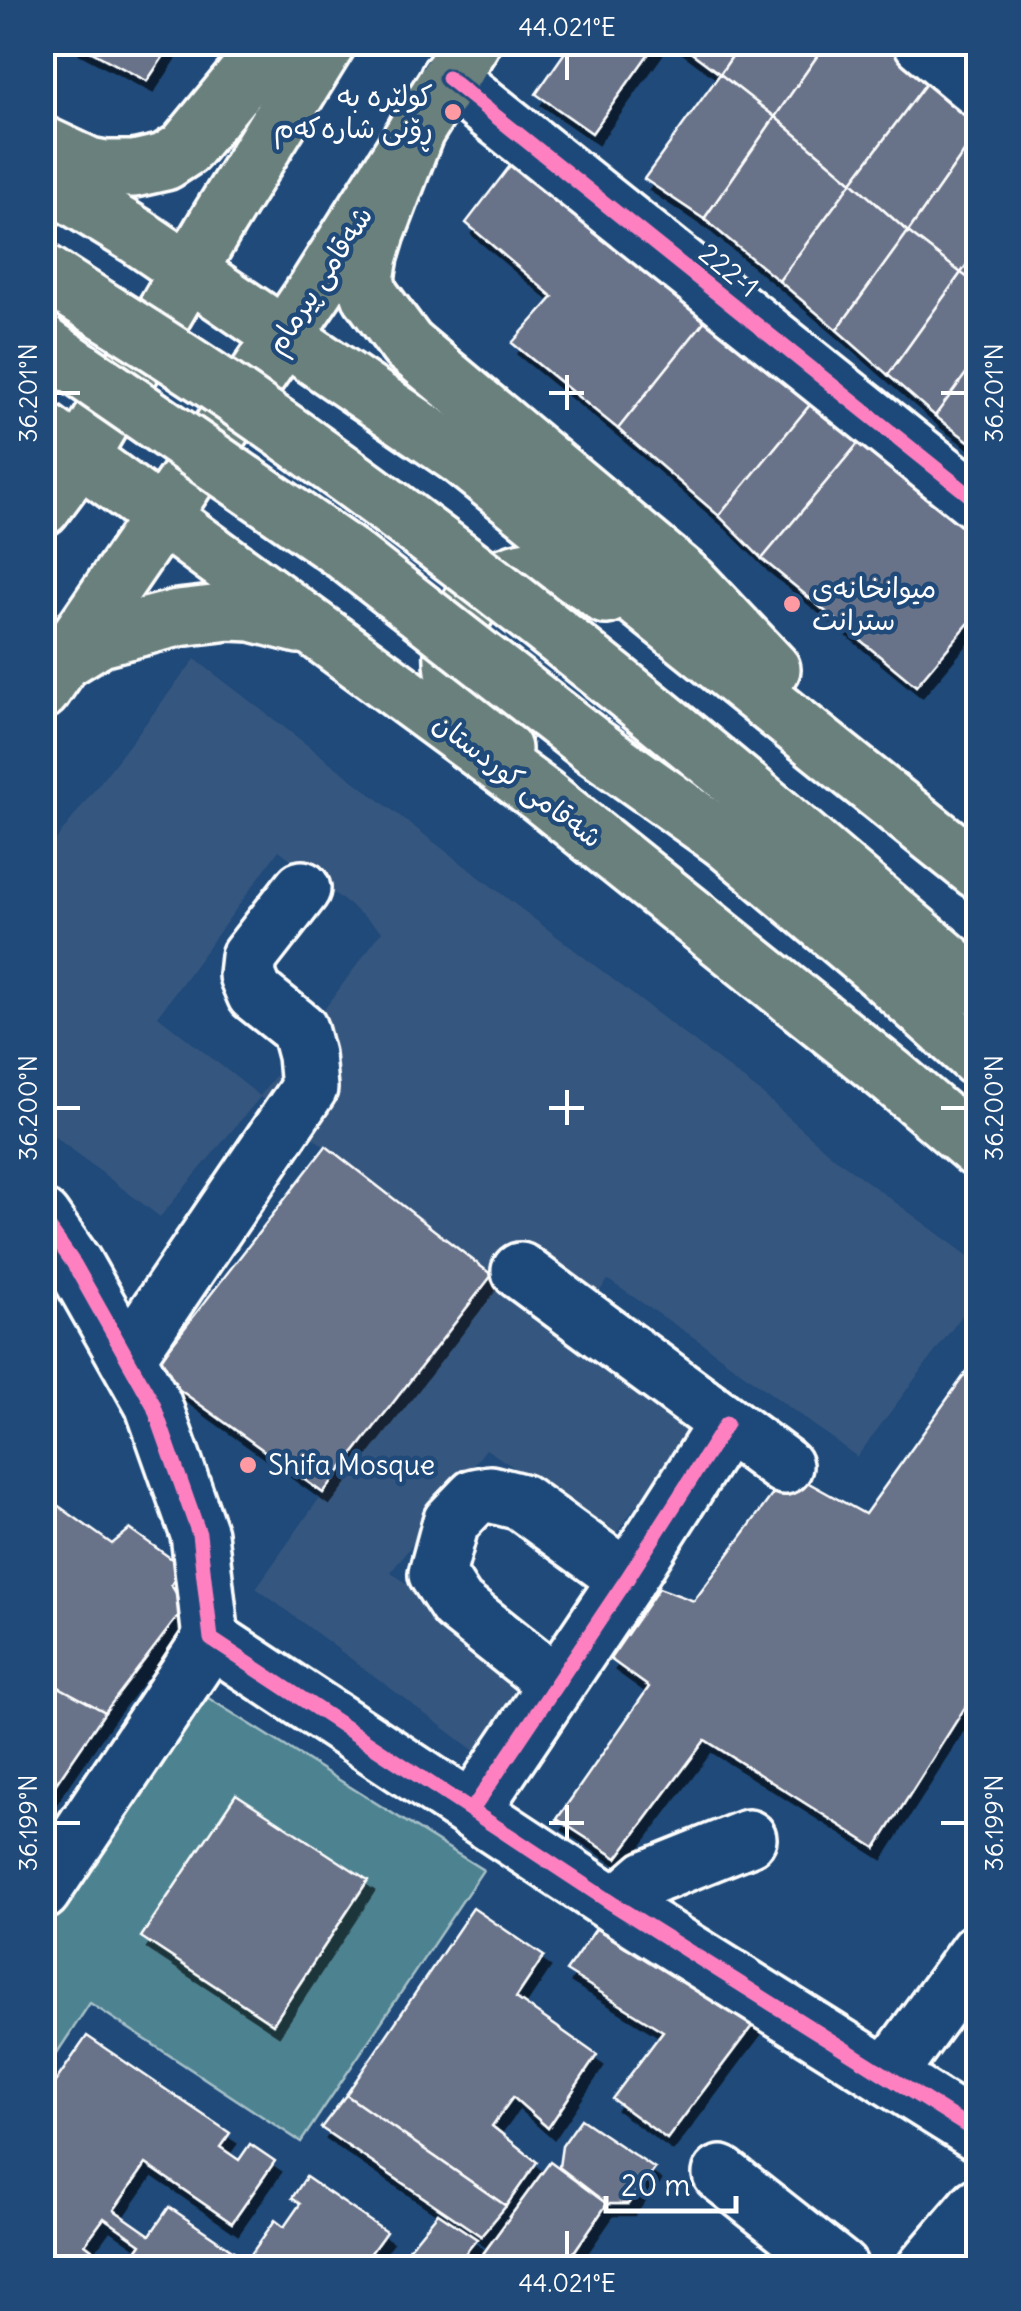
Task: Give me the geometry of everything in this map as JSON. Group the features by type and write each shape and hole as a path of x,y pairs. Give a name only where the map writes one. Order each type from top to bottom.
{"main road":[{"path":"42,144 88,166 105,169 134,170 164,162 185,150 273,42"},
{"path":"42,508 62,443 189,271 328,42"},
{"name":"شەقامی پیرمام","path":"53,676 316,289 460,60"},
{"path":"417,128 370,256 366,279 370,294 384,315 407,345 691,584 912,816"},
{"path":"42,178 137,236 461,457 978,871"},
{"path":"42,271 244,402 435,540 634,696 878,969 978,1059"},
{"path":"42,342 347,554 593,746 742,820 978,987"},
{"name":"شەقامی کوردستان","path":"62,443 541,795 978,1150"},
{"path":"541,795 470,708 458,684 453,657 456,630 478,594 513,573 540,568 584,579 823,767 912,816"},
{"path":"53,676 100,638 138,626 196,616 252,613 320,633"}],"street":[{"path":"922,42 978,89"},
{"name":"222-1","path":"460,60 978,502"},
{"path":"127,1357 310,1088 299,1029 256,994 248,975 249,957 302,889"},
{"path":"42,1218 74,1264 154,1404 199,1534 211,1639 42,1892"},
{"path":"520,1270 784,1466"},
{"path":"472,1810 726,1424"},
{"path":"556,1684 457,1605 447,1590 437,1574 451,1522 474,1496 490,1494 521,1502 627,1579"},
{"path":"211,1639 616,1906 978,2134"},
{"path":"616,1906 648,1878 748,1838"},
{"path":"886,2076 978,1951"},
{"path":"721,2174 840,2268"},
{"path":"925,2268 978,2206"}],"shaded area":[{"path":"195,659 760,1092 835,1158 978,1263 978,1294 857,1457 699,1341 608,1280 569,1332 697,1420 615,1535 486,1449 391,1572 541,1682 488,1761 256,1588 323,1493 492,1275 260,1097 160,1217 43,1128 42,858","holes":["279,850 382,931 260,1096 158,1016"]}],"green space":[{"path":"197,1691 483,1870 301,2142 90,2003 43,2074 43,1932"}],"building":[{"path":"73,42 173,42 147,81"},
{"path":"572,42 657,42 592,133 536,94"},
{"path":"677,42 742,42 720,74"},
{"path":"742,42 827,42 775,117 720,74"},
{"path":"827,42 884,42 930,78 852,182 775,117"},
{"path":"720,74 775,117 704,219 644,179"},
{"path":"930,78 978,119 978,132 908,232 852,182"},
{"path":"775,117 852,182 779,281 704,219"},
{"path":"978,132 978,249 961,273 908,232"},
{"path":"516,158 707,318 618,429 512,343 553,297 466,223"},
{"path":"852,182 908,232 837,330 779,281"},
{"path":"908,232 961,273 888,375 837,330"},
{"path":"978,249 978,285 961,273"},
{"path":"961,273 978,285 978,360 935,416 888,375"},
{"path":"707,318 814,400 719,516 618,429"},
{"path":"978,357 978,448 935,416"},
{"path":"814,400 861,440 762,559 719,516"},
{"path":"861,440 978,539 978,612 916,686 762,559"},
{"path":"326,1146 492,1275 323,1493 152,1370"},
{"path":"978,1356 978,1687 876,1848 705,1740 617,1858 557,1819 649,1687 610,1659 659,1588 694,1601 789,1472 865,1514"},
{"path":"53,1502 112,1544 130,1529 183,1567 171,1585 185,1607 105,1712 42,1678 42,1523"},
{"path":"42,1678 105,1712 42,1804"},
{"path":"236,1794 368,1880 273,2024 141,1937"},
{"path":"473,1908 544,1956 516,1998 597,2055 548,2128 513,2097 492,2126 537,2162 506,2206 346,2095"},
{"path":"603,1919 761,2014 667,2139 612,2099 663,2031 566,1971"},
{"path":"87,2036 230,2133 220,2147 239,2160 250,2144 275,2161 232,2223 146,2164 114,2210 150,2235 169,2207 247,2260 275,2220 284,2227 300,2204 292,2198 306,2177 386,2232 360,2268 154,2268 134,2254 141,2244 104,2218 85,2244 93,2250 81,2268 42,2268 42,2101"},
{"path":"346,2095 506,2206 481,2236 321,2128"},
{"path":"581,2119 655,2169 628,2204 607,2204 559,2167 562,2146"},
{"path":"550,2162 607,2204 563,2268 485,2268 477,2262"},
{"path":"438,2213 477,2239 453,2268 393,2268"}],"cycle path":[{"path":"448,78 978,502"},
{"path":"42,1218 74,1264 153,1404 199,1534 211,1639 616,1906 978,2133"},
{"path":"472,1810 726,1424"}],"place":[{"name":"کولێرە بە ڕۆنی شارەکەم","path":"453,112"},
{"name":"میوانخانەی سترانت","path":"792,604"},
{"name":"Shifa Mosque","path":"248,1465"}]}
